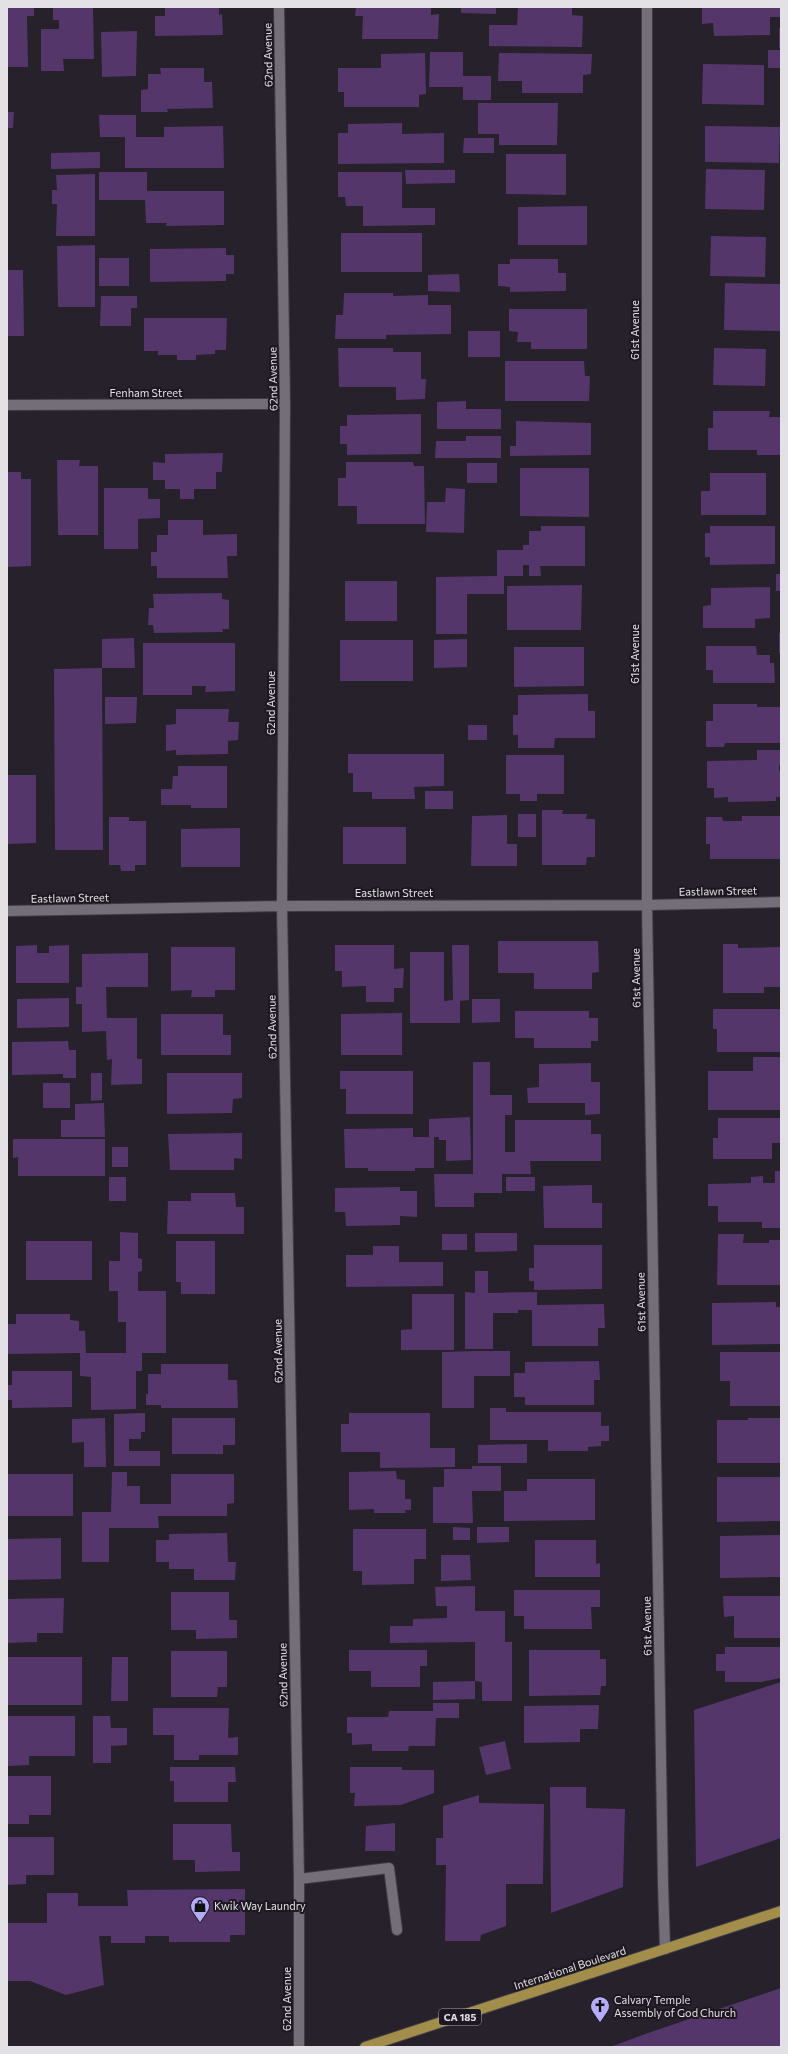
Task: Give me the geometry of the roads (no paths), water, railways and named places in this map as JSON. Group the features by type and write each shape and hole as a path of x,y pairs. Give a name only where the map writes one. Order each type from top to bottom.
{"main road":[{"name":"International Boulevard","path":"365,2047 781,1911"}],"street":[{"name":"62nd Avenue","path":"279,7 285,404 282,906 299,1879 299,2047"},
{"name":"61st Avenue","path":"646,7 647,905 665,1949"},
{"name":"Fenham Street","path":"7,405 285,404"},
{"name":"Eastlawn Street","path":"7,911 282,906 647,905 781,902"},
{"path":"299,1879 389,1868 397,1930"}],"place":[{"name":"Kwik Way Laundry","path":"200,1923"},
{"name":"Calvary Temple Assembly of God Church","path":"600,2023"}]}
